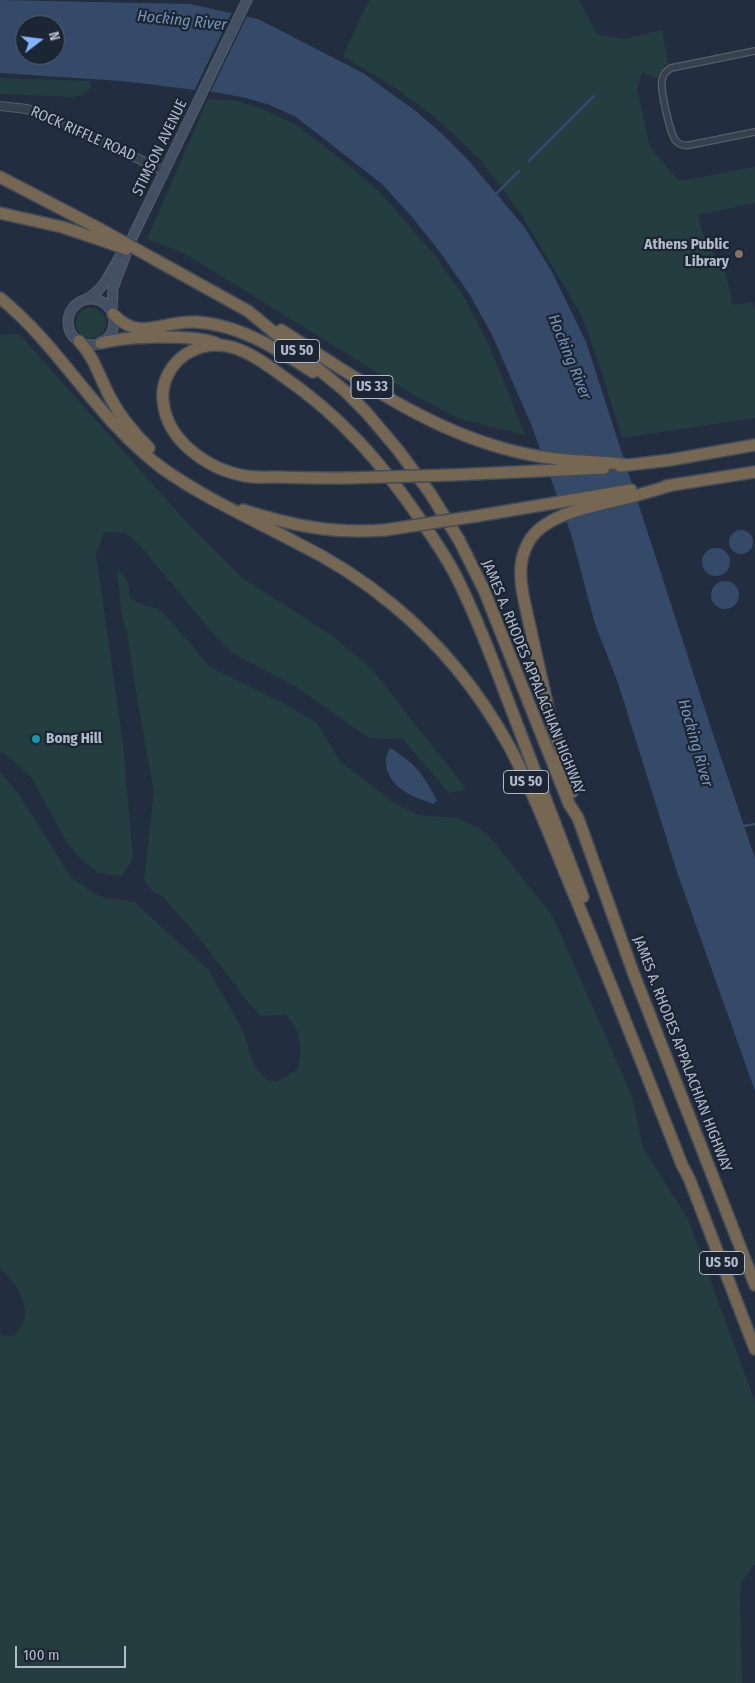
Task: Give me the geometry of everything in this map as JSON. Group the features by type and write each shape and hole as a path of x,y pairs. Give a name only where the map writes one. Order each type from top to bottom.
{"highway":[{"path":"0,177 100,235"},
{"name":"JAMES A. RHODES APPALACHIAN HIGHWAY","path":"0,213 100,235 154,259 248,312 345,391 366,412 398,450 430,493 459,540 484,590 501,630 569,804 578,818 633,972 755,1285"},
{"path":"0,298 13,308 40,336 117,428 162,468 218,502 294,525 346,532 385,530 624,491 755,472"},
{"path":"112,312 124,324 138,329 150,329 177,322 195,322 214,324 243,333 280,351 345,391"},
{"name":"US 33","path":"248,312 262,318 411,409 449,428 503,448 566,460 612,462 627,465 670,460 755,445"},
{"path":"102,343 147,338 186,338 232,346 254,356 309,394 352,433 377,460 405,497 455,575 471,608 686,1164 689,1178"},
{"path":"79,342 93,358 111,399 128,425 178,478"},
{"path":"219,344 186,354 175,363 167,375 162,394 164,412 171,428 190,450 226,470 246,476 345,478 451,475 598,469 627,465"},
{"path":"578,818 549,712 521,584 520,565 528,542 534,535 570,512 672,485"},
{"name":"US 50","path":"218,502 325,558 370,587 412,621 442,652 484,705 508,745 526,782 605,968 755,1349"}],"main road":[{"name":"STIMSON AVENUE","path":"86,300 102,287 131,240 246,0"},
{"path":"112,312 107,305 100,301 86,300 74,306 68,320 71,333 79,342 90,345 102,343 109,337 113,329 113,288 131,240"}],"street":[{"path":"755,51 671,68 664,74 662,85 671,131 677,142 690,145 755,132"},
{"name":"ROCK RIFFLE ROAD","path":"0,106 27,109 50,117 164,171"}],"green space":[{"path":"369,0 579,0 597,34 623,39 662,30 668,64 662,69 657,79 642,72 637,89 650,147 679,181 755,167 755,203 698,215 704,238 725,272 733,305 753,302 755,312 755,418 622,438 582,316 521,214 480,159 437,119 394,87 343,56"},
{"path":"0,78 90,81 91,88 83,95 72,97 0,94"},
{"path":"208,99 238,101 265,110 293,123 379,191 436,257 464,297 490,347 525,435 460,419 415,396 184,253 147,239"},
{"path":"91,308 102,312 106,323 102,334 91,338 80,334 76,323 80,312"},
{"path":"19,334 189,525 241,577 334,637 371,668 467,790 449,793 403,739 369,738 295,686 232,653 216,637 143,549 126,533 104,532 96,554 123,744 133,858 122,876 99,873 82,860 67,843 32,778 5,754 0,752 0,335"},
{"path":"117,569 128,581 129,597 138,603 162,611 210,667 287,705 317,723 340,761 394,803 418,815 457,818 479,828 489,836 552,915 632,1096 643,1148 688,1219 755,1402 755,1564 741,1583 742,1683 0,1683 0,1333 14,1336 23,1323 25,1308 18,1289 0,1269 0,772 18,793 71,877 96,895 134,902 208,969 243,1031 253,1063 267,1080 278,1081 298,1069 300,1062 299,1040 290,1020 285,1015 261,1016 196,934 162,896 152,891 144,880 154,792 128,638 122,616"}],"water":[{"name":"Hocking River","path":"0,0 190,4 258,19 363,73 417,112 469,161 525,228 552,272 586,342 755,858 755,1091 677,872 618,683 595,624 571,534 531,424 492,335 470,295 440,252 382,184 296,117 270,105 246,98 122,81 0,73"},
{"path":"741,530 749,534 753,542 749,550 741,554 733,550 729,542 733,534"},
{"path":"716,548 726,552 730,562 726,572 716,576 706,572 702,562 706,552"},
{"path":"725,581 735,585 739,595 735,605 725,609 715,605 711,595 715,585"},
{"path":"390,748 418,770 437,801 433,804 412,796 396,785 389,775 386,764 387,753"}],"pier":[{"path":"233,10 248,14 209,95 193,93"}],"waterway":[{"path":"529,161 594,96"},
{"path":"496,194 519,171"},
{"path":"744,826 755,824"}],"place":[{"name":"Athens Public Library","path":"739,254"},
{"name":"Bong Hill","path":"36,739"}]}
